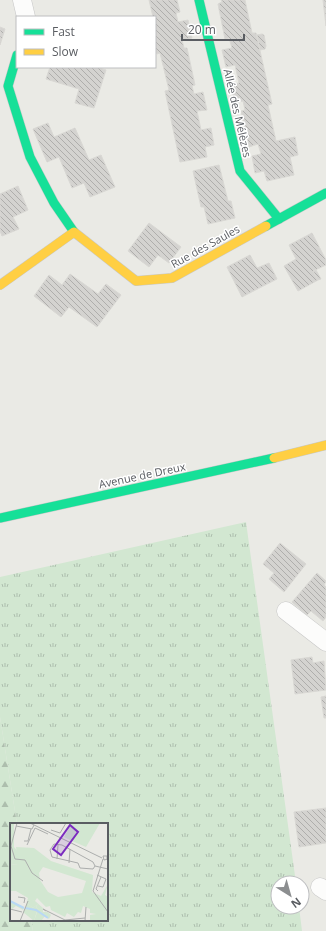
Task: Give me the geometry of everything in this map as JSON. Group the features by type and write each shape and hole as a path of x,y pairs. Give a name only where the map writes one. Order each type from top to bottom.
{"street":[{"path":"22,0 26,16"},
{"name":"Allée des Mélèzes","path":"199,0 240,171 278,219"},
{"name":"Rue des Saules","path":"16,59 8,86 30,157 54,203 74,232 136,281 172,278 326,193"},
{"path":"0,285 74,232"},
{"name":"Avenue de Dreux","path":"0,518 288,456 326,446"},
{"name":"Avenue de Dreux","path":"288,456 326,450"},
{"path":"286,611 326,642"}],"green space":[{"path":"246,522 295,875 270,875 270,915 300,915 302,931 33,931 31,921 108,921 108,823 17,823 0,717 0,577"},
{"path":"0,717 17,823 10,823 10,921 31,921 33,931 0,931"}],"building":[{"path":"149,0 177,0 180,12 176,13 178,22 188,20 192,38 182,40 184,48 187,48 195,85 192,86 194,94 203,92 207,110 197,111 201,130 211,128 214,145 205,147 207,157 180,162 165,91 169,90 160,53 157,54 156,50 156,16 153,16"},
{"path":"221,0 245,0 252,33 256,33 272,104 268,105 276,141 295,137 298,155 290,157 294,175 267,181 264,171 255,173 252,156 261,154 258,144 249,147 241,111 245,110 243,101 234,103 230,85 239,83 235,65 226,67 222,50 232,48 229,38 225,39 218,4 222,2"},
{"path":"323,0 326,0 326,26"},
{"path":"0,27 5,29 0,45"},
{"path":"257,35 264,35 266,46 265,49 260,50"},
{"path":"50,68 99,68 106,70 94,108 75,103 79,89 46,79"},
{"path":"48,123 54,137 75,128 89,160 101,155 115,187 90,197 84,183 72,188 59,157 47,162 33,129"},
{"path":"219,165 228,201 231,201 235,218 208,224 204,207 201,207 193,171"},
{"path":"18,186 28,210 13,217 19,229 2,236 0,231 0,194"},
{"path":"149,223 181,247 169,263 158,255 149,267 128,251"},
{"path":"312,233 326,260 326,265 313,271 318,280 298,291 284,266 296,259 289,245"},
{"path":"250,255 257,268 269,263 277,279 242,297 227,267"},
{"path":"316,270 321,279 318,280 313,271"},
{"path":"70,274 98,294 106,284 121,295 97,327 69,307 61,317 34,296 49,275 62,285"},
{"path":"280,543 306,564 284,592 269,579 274,573 263,564"},
{"path":"317,573 326,581 324,585 326,587 326,617 323,621 311,611 307,615 292,602"},
{"path":"312,657 313,663 324,661 326,690 295,694 291,660"},
{"path":"326,696 326,718 324,718 321,697"},
{"path":"326,808 326,843 299,847 294,812"}],"traffic: fast":[{"path":"199,0 240,171 279,219"},
{"path":"16,58 8,86 30,157 54,203 74,232"},
{"path":"266,226 326,193"},
{"path":"0,518 274,458"}],"traffic: slow":[{"path":"0,285 74,232 136,281 172,278 266,226"},
{"path":"274,458 326,445"}]}
